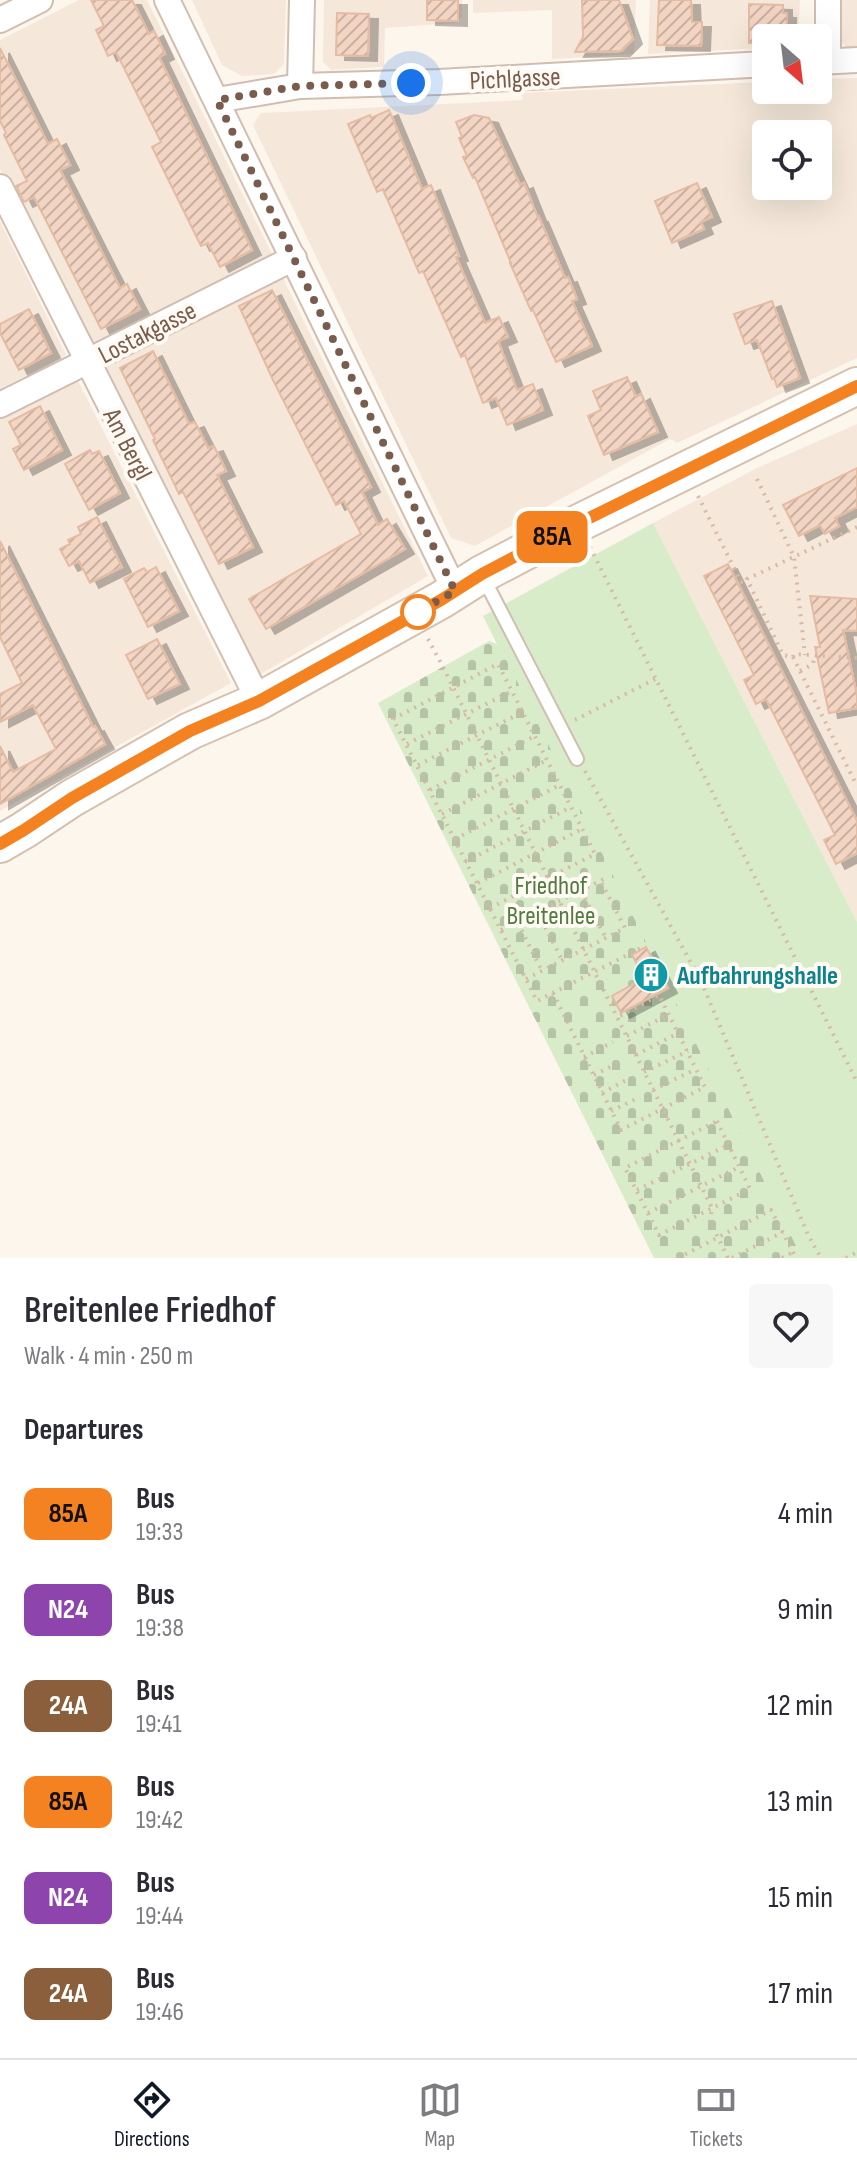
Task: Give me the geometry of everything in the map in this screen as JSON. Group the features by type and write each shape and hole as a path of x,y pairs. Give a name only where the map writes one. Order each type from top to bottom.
{"main road":[{"path":"0,844 72,798 190,731 259,701 579,523 857,386"}],"street":[{"path":"0,20 40,0"},
{"path":"167,0 294,258 468,583"},
{"path":"300,86 302,0"},
{"path":"826,24 828,0"},
{"path":"832,61 857,60"},
{"name":"Pichlgasse","path":"217,100 300,86 439,82 752,65"},
{"name":"Am Bergl","path":"0,187 259,701"},
{"name":"Lostakgasse","path":"0,405 294,258"}],"lane":[{"path":"468,583 577,759"}],"path":[{"path":"757,479 794,557 805,655"},
{"path":"698,496 741,582 857,527"},
{"path":"588,541 857,1082"},
{"path":"747,579 783,655 857,658"},
{"path":"426,637 712,1208 710,1221 718,1238 730,1258 783,1232"},
{"path":"800,671 813,664 814,656"},
{"path":"793,657 857,786"},
{"path":"490,908 595,854 498,664 393,719 465,862 537,1001 641,948"},
{"path":"560,727 655,679"},
{"path":"407,744 512,691"},
{"path":"418,765 523,712"},
{"path":"430,790 535,736"},
{"path":"577,759 701,981 808,1235 821,1258"},
{"path":"442,814 547,760"},
{"path":"454,839 560,785"},
{"path":"465,862 571,807"},
{"path":"477,884 582,829"},
{"path":"500,931 603,879 625,928 526,979"},
{"path":"581,890 606,938"},
{"path":"537,912 562,960"},
{"path":"518,922 542,971"},
{"path":"553,993 621,1130 705,1087 659,995 617,1017"},
{"path":"627,1036 669,1014"},
{"path":"636,1055 678,1033"},
{"path":"584,1057 613,1042"},
{"path":"644,1072 688,1051"},
{"path":"594,1075 620,1062"},
{"path":"653,1090 696,1069"},
{"path":"602,1093 630,1078"},
{"path":"611,1111 640,1097"},
{"path":"717,1121 728,1145 750,1189 659,1235 625,1168 717,1121"},
{"path":"637,1190 728,1145"},
{"path":"648,1213 739,1167"},
{"path":"678,1258 771,1210 796,1258"},
{"path":"782,1258 793,1252"},
{"path":"846,1258 857,1252"}],"shaded area":[{"path":"79,0 147,0 273,256 92,351 0,169 0,40"},
{"path":"192,0 286,0 284,64 274,74 242,76 222,65"},
{"path":"324,0 462,0 462,16 456,23 385,28 384,67 331,70 323,62"},
{"path":"473,0 636,0 634,54 552,59 552,10 473,13"},
{"path":"650,0 800,0 799,24 752,24 752,49 648,54"},
{"path":"840,0 857,0 857,47 846,48 840,38"},
{"path":"857,78 857,358 677,443 670,439 475,546 451,538 253,125 261,113 523,100 521,93 752,83 752,104 832,104 832,79"},
{"path":"0,221 66,355 0,389"},
{"path":"280,272 428,576 254,678 100,364"},
{"path":"77,379 231,683 0,811 0,418"},
{"path":"857,424 857,922 653,523 757,468"}],"green space":[{"path":"653,523 857,922 857,1258 802,1258 483,616"},
{"name":"Friedhof Breitenlee","path":"489,641 499,645 802,1258 654,1258 378,703"}],"building":[{"path":"91,0 132,0 149,34 154,31 165,54 159,57 252,250 220,267 208,243 201,246 152,147 161,142 116,52 108,56 96,30 104,26"},
{"path":"427,0 458,0 458,21 427,20"},
{"path":"582,0 619,0 633,39 621,51 575,52 583,37"},
{"path":"659,0 691,0 692,22 702,22 701,46 657,45"},
{"path":"749,4 783,5 787,24 752,24 752,43 749,43"},
{"path":"337,13 369,14 368,56 336,55"},
{"path":"0,48 48,144 57,139 70,165 60,170 120,288 127,284 140,309 101,329 34,197 24,202 16,186 27,181 0,121"},
{"path":"389,110 422,189 431,185 459,256 456,257 485,323 499,317 508,337 498,341 517,390 533,384 543,410 507,425 496,398 483,403 465,355 461,357 423,271 419,273 383,189 377,192 348,124"},
{"path":"474,115 489,118 520,185 524,183 577,299 572,301 592,346 556,362 531,311 475,177 463,157 467,156 456,122"},
{"path":"697,183 712,217 701,222 704,229 672,243 655,201"},
{"path":"272,290 371,487 362,492 378,525 387,519 405,549 266,629 249,599 361,534 344,501 336,505 239,306"},
{"path":"772,301 800,378 777,387 757,340 745,344 734,314"},
{"path":"29,309 51,353 19,370 0,333 0,324"},
{"path":"153,351 189,424 195,422 208,448 214,446 226,471 217,475 253,547 219,564 183,492 179,494 120,368"},
{"path":"627,377 636,397 641,394 658,432 604,455 588,416 601,410 593,391"},
{"path":"40,406 62,450 24,470 13,449 21,445 9,422"},
{"path":"90,450 92,454 99,451 120,493 89,510 65,464"},
{"path":"857,468 857,507 835,518 839,526 825,534 820,525 799,536 783,505"},
{"path":"97,517 122,567 90,583 79,561 69,566 60,549 70,544 68,540 81,534 78,527"},
{"path":"0,541 93,727 105,744 0,804 0,746 13,772 56,749 33,705 0,722 0,694 22,683 0,637"},
{"path":"728,564 857,821 857,853 836,864 824,840 835,835 766,699 756,704 744,680 754,675 704,576"},
{"path":"156,567 179,611 148,627 124,579 144,568 147,572"},
{"path":"810,596 857,599 857,631 843,630 857,708 829,713 815,647 820,647"},
{"path":"157,639 180,684 148,699 126,655"},
{"name":"Aufbahrungshalle","path":"646,947 668,988 621,1013 612,996 644,978 632,955"}],"bus line":[{"name":"85A","path":"0,844 72,798 190,731 259,701 482,574 857,386"}],"place":[{"name":"Aufbahrungshalle","path":"651,975"}],"route":[{"path":"411,83 300,86 217,100 455,591 413,615 418,612"}]}
